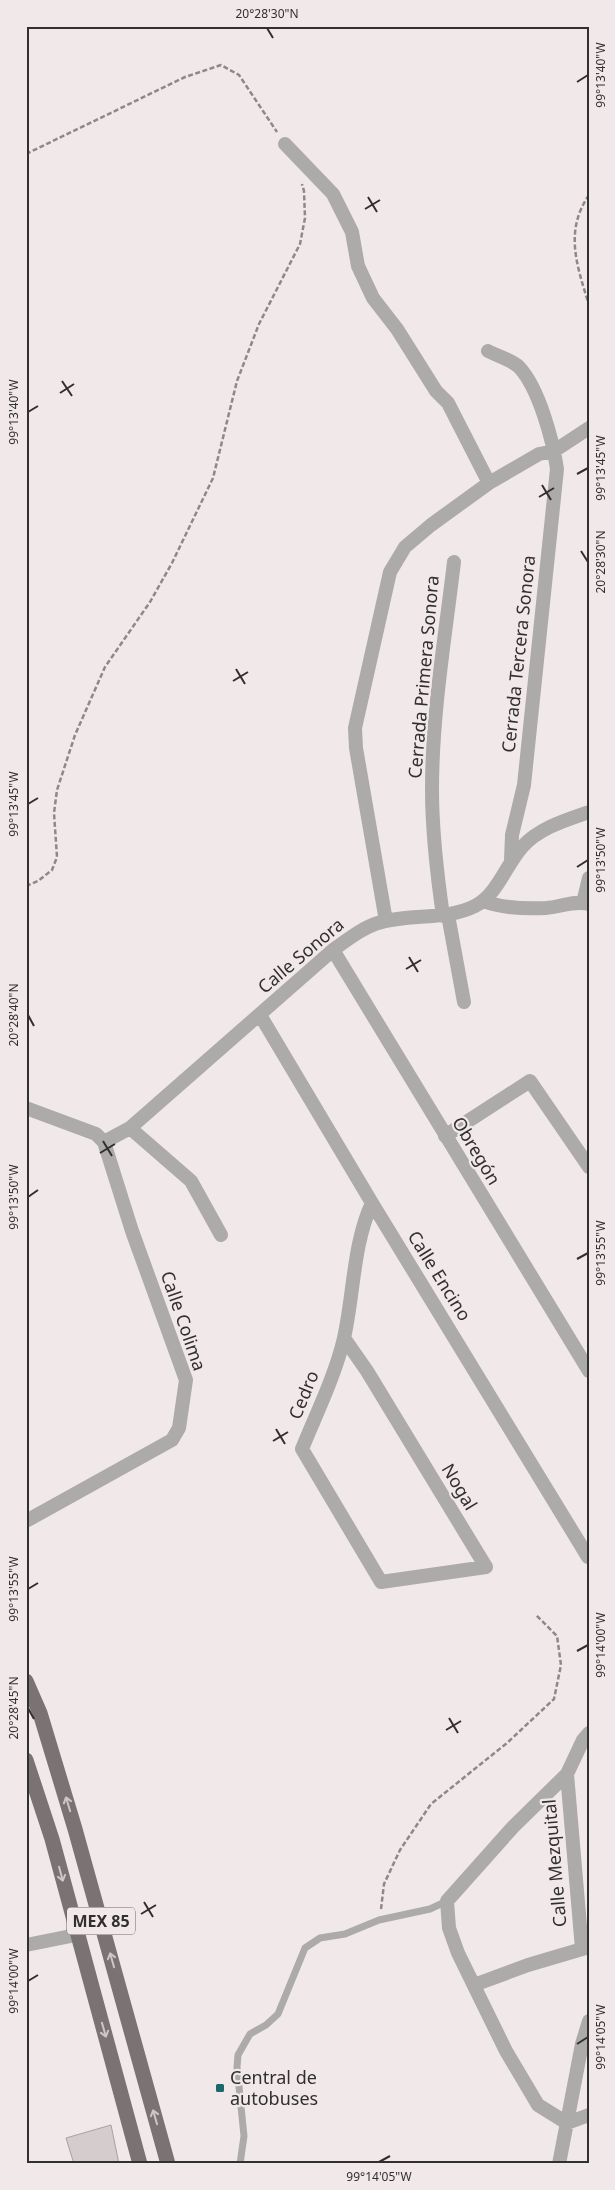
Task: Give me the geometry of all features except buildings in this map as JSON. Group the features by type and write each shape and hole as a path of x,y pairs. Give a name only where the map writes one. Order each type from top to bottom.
{"main road":[{"name":"MEX 85","path":"26,1681 40,1713 73,1820 168,2164"},
{"name":"MEX 85","path":"26,1760 52,1839 76,1935 140,2164"}],"street":[{"path":"285,144 333,194 352,232 358,266 373,298 397,329 436,391 448,402 489,483"},
{"name":"Cerrada Tercera Sonora","path":"488,351 518,366 530,382 554,451 557,469 524,785 512,835 511,860"},
{"path":"386,921 356,748 355,728 390,572 405,547 431,525 489,483 540,454 554,451 589,428"},
{"name":"Cerrada Primera Sonora","path":"454,562 434,726 432,790 434,851 464,1002"},
{"name":"Calle Sonora","path":"104,1142 130,1128 333,950 362,930 386,921 446,915 475,906 488,897 511,860 536,835 564,821 589,812"},
{"path":"483,900 497,906 545,908 586,904 589,878"},
{"name":"Obregón","path":"333,950 588,1369"},
{"name":"Calle Encino","path":"260,1015 372,1203 588,1557"},
{"path":"445,1136 530,1081 589,1167"},
{"path":"26,1108 96,1134 104,1142"},
{"path":"130,1128 191,1181 221,1235"},
{"name":"Calle Colima","path":"26,1521 172,1440 179,1428 186,1380 132,1231 104,1142"},
{"name":"Cedro","path":"372,1203 363,1222 344,1338 328,1388 302,1449 381,1582"},
{"name":"Nogal","path":"344,1338 367,1371 486,1567 381,1582"},
{"path":"567,2123 538,2105 506,2051 458,1953 449,1928 447,1901 513,1827 567,1774 583,1740 589,1734"},
{"name":"Calle Mezquital","path":"567,1774 585,1948"},
{"path":"26,1945 76,1935"},
{"path":"474,1985 528,1965 585,1948"},
{"path":"559,2164 582,2044 589,2021"},
{"path":"567,2123 589,2115"}],"lane":[{"path":"240,2164 244,2136 237,2067 238,2054 250,2034 266,2025 278,2014 305,1948 320,1938 345,1934 379,1920 430,1909 447,1901"}],"path":[{"path":"26,154 185,77 221,65 239,75 285,144"},
{"path":"26,886 38,881 52,870 57,857 54,813 58,790 75,736 105,666 150,602 172,563 213,478 237,381 259,324 300,244 305,218 304,191 301,183"},
{"path":"589,195 578,210 574,227 578,270 589,305"},
{"path":"379,1920 384,1884 400,1850 431,1804 507,1743 554,1699 561,1665 557,1636 536,1615"}],"place":[{"name":"Central de autobuses","path":"220,2088"}]}
